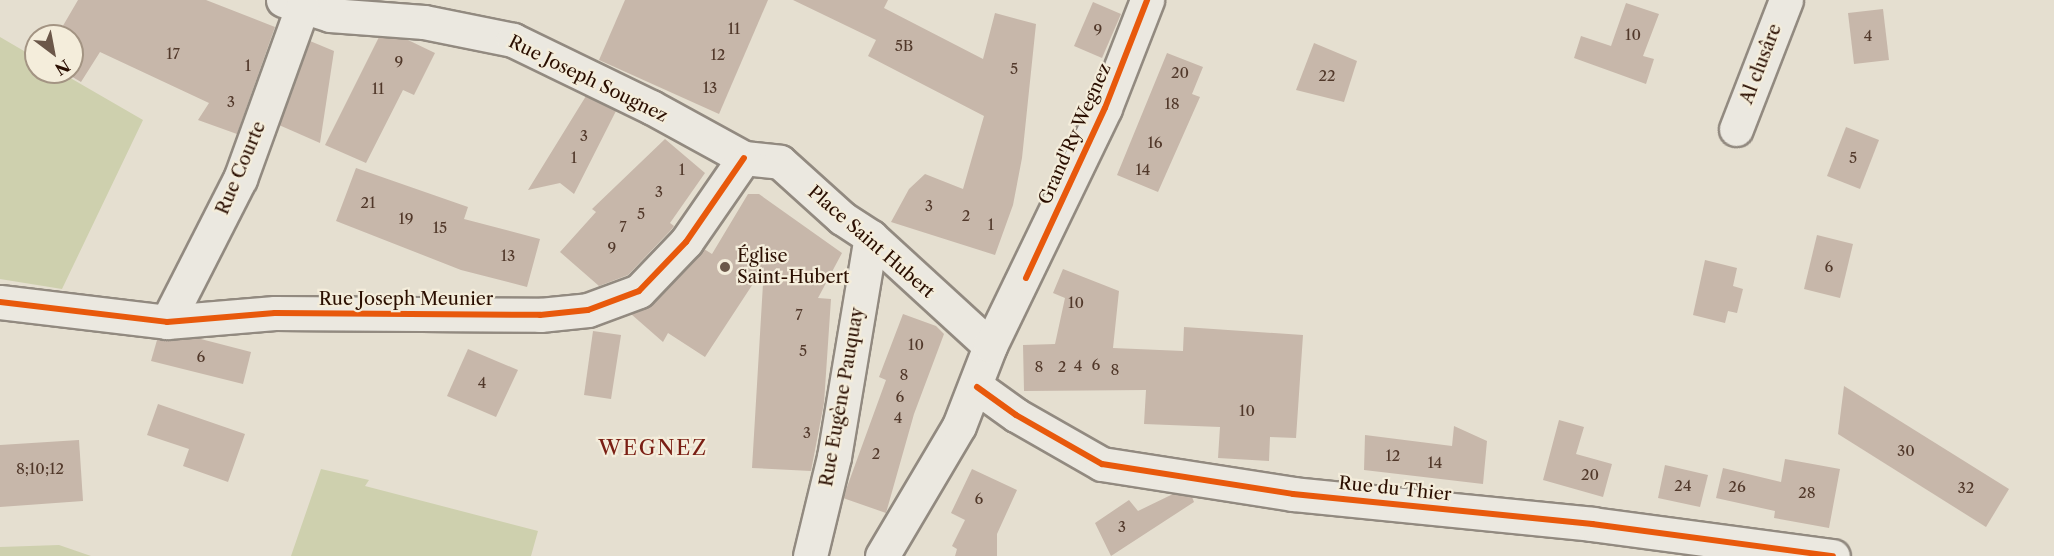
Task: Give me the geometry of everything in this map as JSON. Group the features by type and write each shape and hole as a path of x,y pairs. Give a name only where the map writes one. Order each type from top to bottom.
{"street":[{"name":"Grand'Ry Wegnez","path":"882,556 958,426 977,387 990,346 1105,108 1147,0"},
{"name":"Al clusâre","path":"1736,129 1786,0"},
{"name":"Rue Joseph Sougnez","path":"292,4 330,15 424,22 513,40 651,107 744,158"},
{"name":"Rue Courte","path":"167,322 240,179 292,4"},
{"name":"Place Saint Hubert","path":"744,158 780,162 842,218 871,237 990,346"},
{"name":"Rue Joseph Meunier","path":"0,302 167,322 274,313 540,315 588,310 639,291 686,242 744,158"},
{"name":"Rue Eugène Pauquay","path":"810,556 834,457 871,237"},
{"name":"Rue du Thier","path":"977,387 1016,415 1102,464 1293,494 1592,524 1833,556"}],"green space":[{"path":"0,37 24,51 24,84 81,84 143,120 62,289 0,279"},
{"path":"321,469 369,480 365,486 538,531 531,556 291,556"},
{"path":"59,545 91,556 0,556 0,547"}],"building":[{"path":"78,0 206,0 275,27 237,134 198,120 209,103 100,52 84,77 84,24 64,24"},
{"path":"625,0 768,0 719,114 599,60"},
{"path":"793,0 888,0 884,8 983,59 995,13 1036,24 1022,158 1013,205 995,255 891,222 909,189 925,174 963,189 984,116 868,56 876,40"},
{"path":"1093,2 1121,14 1102,58 1074,46"},
{"path":"1626,3 1659,14 1643,56 1654,59 1646,84 1574,58 1581,36 1611,46"},
{"path":"1883,9 1889,60 1854,64 1848,13"},
{"path":"379,37 408,40 435,53 414,95 403,90 366,163 325,145"},
{"path":"310,41 334,51 320,143 279,125"},
{"path":"1314,43 1357,61 1344,102 1296,90"},
{"path":"1167,53 1203,67 1192,94 1200,97 1158,192 1117,175"},
{"path":"586,96 616,111 574,194 560,183 528,190"},
{"path":"1846,127 1879,140 1860,189 1827,176"},
{"path":"665,139 705,173 670,223 674,226 671,230 628,275 599,286 560,252 596,212 592,209"},
{"path":"356,168 468,207 464,219 540,239 527,287 461,270 336,221"},
{"path":"748,194 759,194 842,253 818,298 831,299 824,403 811,471 752,468 764,267 705,357 668,333 663,342 631,314 653,304 704,249 712,254"},
{"path":"1817,235 1853,244 1840,298 1804,289"},
{"path":"1705,260 1737,268 1733,286 1743,289 1737,313 1728,311 1725,323 1693,315"},
{"path":"1063,269 1119,291 1113,348 1183,351 1184,327 1303,335 1296,438 1270,437 1269,461 1218,458 1220,427 1144,424 1146,390 1024,391 1023,345 1055,344 1065,298 1053,293"},
{"path":"903,314 936,326 944,334 914,414 886,513 843,498 886,380 879,377"},
{"path":"593,331 621,335 611,399 584,395"},
{"path":"197,338 251,352 243,384 151,361 157,340"},
{"path":"468,349 518,370 496,417 447,396"},
{"path":"1844,386 2009,489 1986,527 1838,434"},
{"path":"158,404 245,434 228,482 183,466 189,449 147,435"},
{"path":"1559,420 1584,427 1576,454 1612,464 1603,497 1543,480"},
{"path":"1454,426 1487,441 1483,484 1364,470 1365,435 1452,446"},
{"path":"79,440 83,501 0,507 0,445"},
{"path":"1785,459 1840,469 1829,528 1774,518 1775,511 1716,498 1723,468 1781,482"},
{"path":"1665,465 1708,475 1700,507 1658,498"},
{"path":"972,469 1017,490 997,534 997,556 955,556 957,549 952,546 965,520 951,513"},
{"path":"1173,494 1192,497 1194,502 1111,556 1095,523 1129,500 1138,511"}],"cycle path":[{"path":"1026,278 1105,108 1147,0"},
{"path":"0,302 167,322 275,313 540,315 588,310 639,291 686,242 744,158"},
{"path":"977,387 1016,415 1102,464 1293,494 1592,524 1833,556"}],"place":[{"name":"Église Saint-Hubert","path":"725,267"}],"district":[{"name":"WEGNEZ","path":"653,448"}]}
